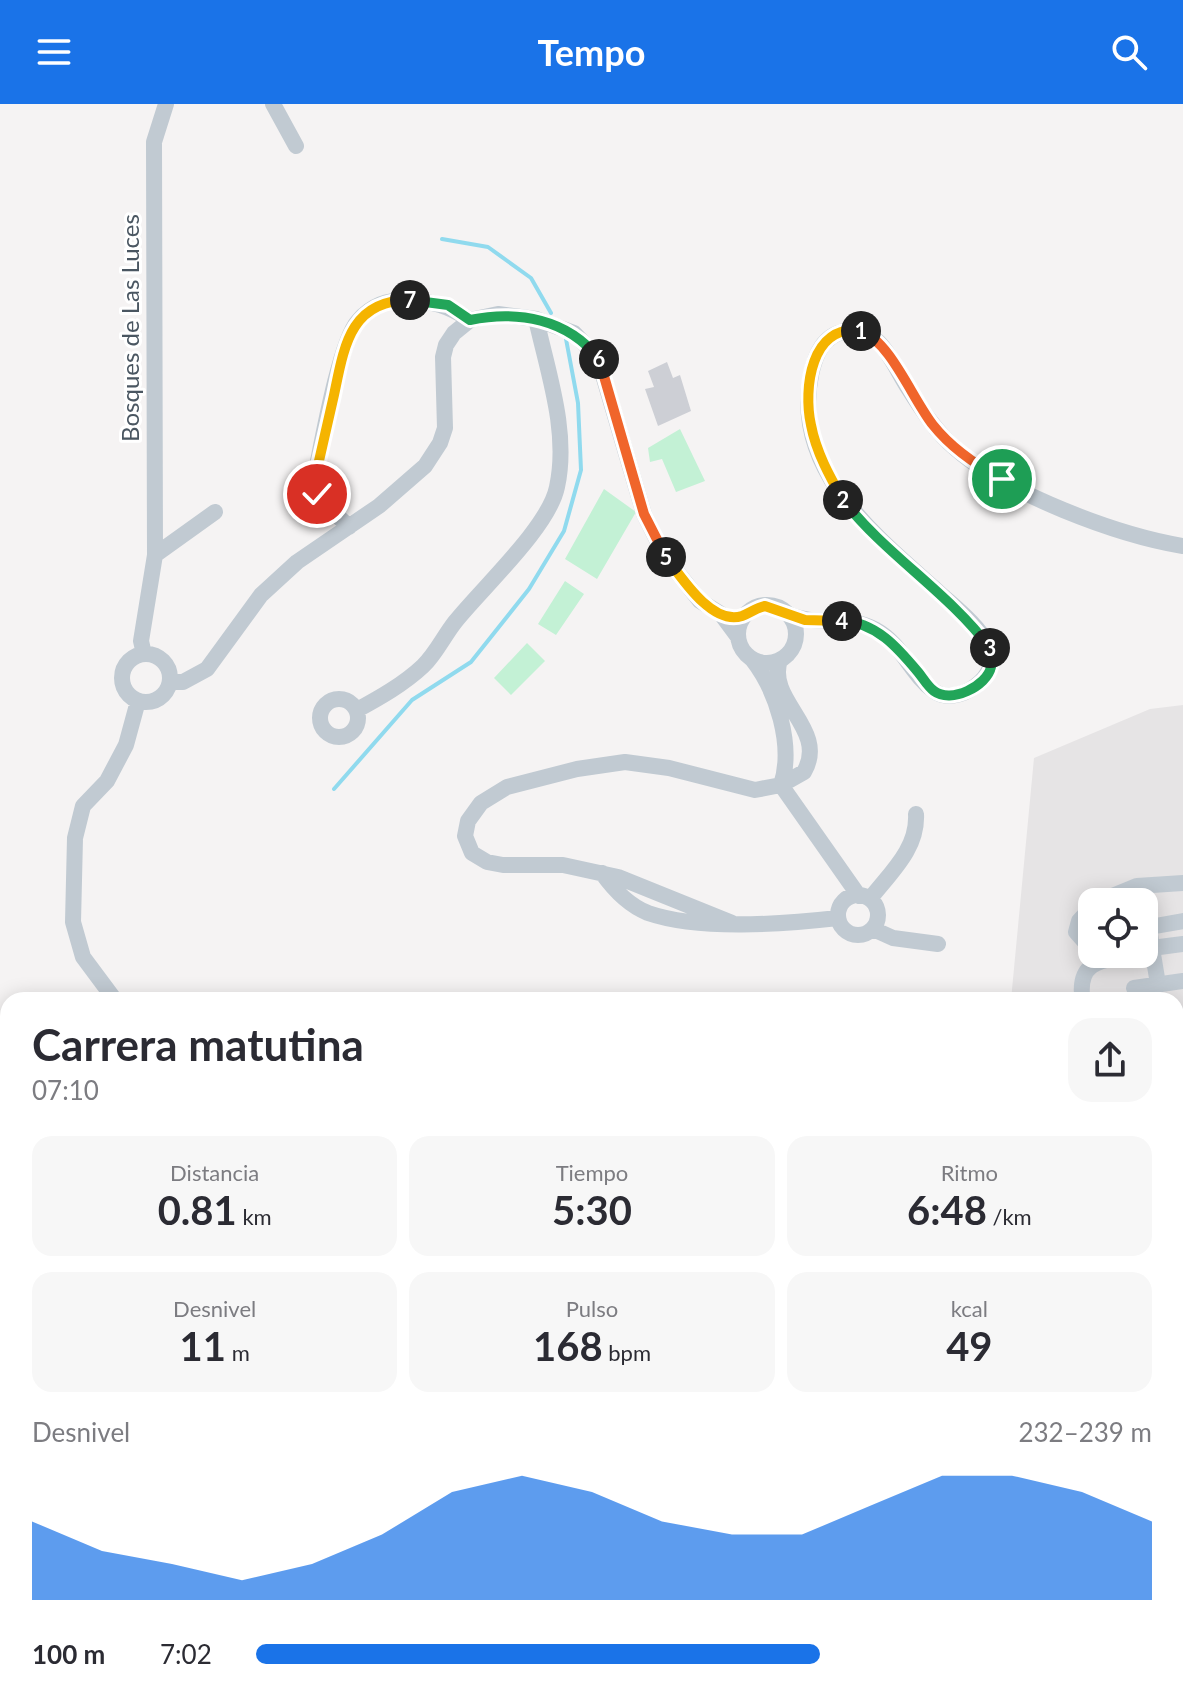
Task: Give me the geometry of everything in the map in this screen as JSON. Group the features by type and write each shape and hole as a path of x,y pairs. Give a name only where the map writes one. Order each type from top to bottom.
{"street":[{"name":"Bosques de Las Luces","path":"144,654 141,641 155,555 154,142 166,104"},
{"path":"273,104 296,146"},
{"path":"349,527 321,500 314,481 344,345 357,321 383,302 394,300 448,305 470,320"},
{"path":"170,682 183,682 207,669 261,595 297,562 406,485 425,466 440,443 446,413 443,357 454,333 470,320 498,314 536,319 574,333 598,358 644,514 666,558 700,601 721,614 764,678 779,716 787,766 781,785"},
{"path":"357,710 383,696 425,665 475,597 535,530 550,505 557,489 560,461 558,413 536,319"},
{"path":"721,614 746,615 765,606 805,620 848,621 876,630 899,648 934,691 943,696 975,687 985,679 991,666 990,648 968,619 882,542 844,502 829,476 811,426 809,386 818,350 828,339 842,332 859,331 880,343 934,427 959,452 987,471 1091,521 1143,538 1183,546"},
{"path":"155,555 215,512"},
{"path":"788,614 795,629 794,642"},
{"path":"738,637 746,615"},
{"path":"752,659 770,663 780,660 806,630 824,621"},
{"path":"144,654 162,660 170,682 161,697 153,701 138,701 124,689 122,675 131,660 144,654"},
{"path":"780,660 778,679 805,727 811,753 804,772 781,785 755,790 669,768 625,762 577,769 507,787 481,803 468,821 465,836 472,853 487,862 563,865 602,873 732,923 791,923 838,918"},
{"path":"109,992 83,957 73,922 75,838 83,806 107,781 126,745 138,701"},
{"path":"781,785 878,917 873,929"},
{"path":"916,814 917,829 911,847 865,898 844,902 838,918 844,929 855,935 873,929 893,938 938,944"},
{"path":"1132,888 1183,883"},
{"path":"1158,926 1183,921"},
{"path":"1158,948 1183,944"},
{"path":"1082,992 1081,977 1091,968"},
{"path":"1153,968 1158,984"},
{"path":"1134,988 1183,981"}],"shaded area":[{"path":"1183,705 1183,992 1012,992 1034,758 1150,709"}],"green space":[{"path":"680,429 705,481 676,492 662,459 650,462 648,448"},
{"path":"604,489 636,512 597,579 565,559"},
{"path":"565,581 584,594 556,635 538,624"},
{"path":"527,643 545,661 511,695 494,678"}],"building":[{"path":"667,362 673,378 680,375 691,411 658,426 645,389 654,387 648,371"}],"waterway":[{"path":"442,239 488,247 531,278 551,313"},
{"path":"334,789 412,700 471,662 529,589 564,531 581,470 578,403 566,339"}],"route":[{"path":"317,494 314,481 344,345 357,321 371,310 383,302 394,300 424,301 448,305 470,320 498,314 546,322 574,333 598,358 644,514 666,558 700,601 721,614 733,617 746,615 756,608 773,606 796,618 848,621 876,630 899,648 934,691 943,696 975,687 985,679 991,666 990,648 968,619 882,542 844,502 829,476 811,426 809,386 818,350 835,334 850,330 874,337 934,427 972,462 1002,479"}]}
